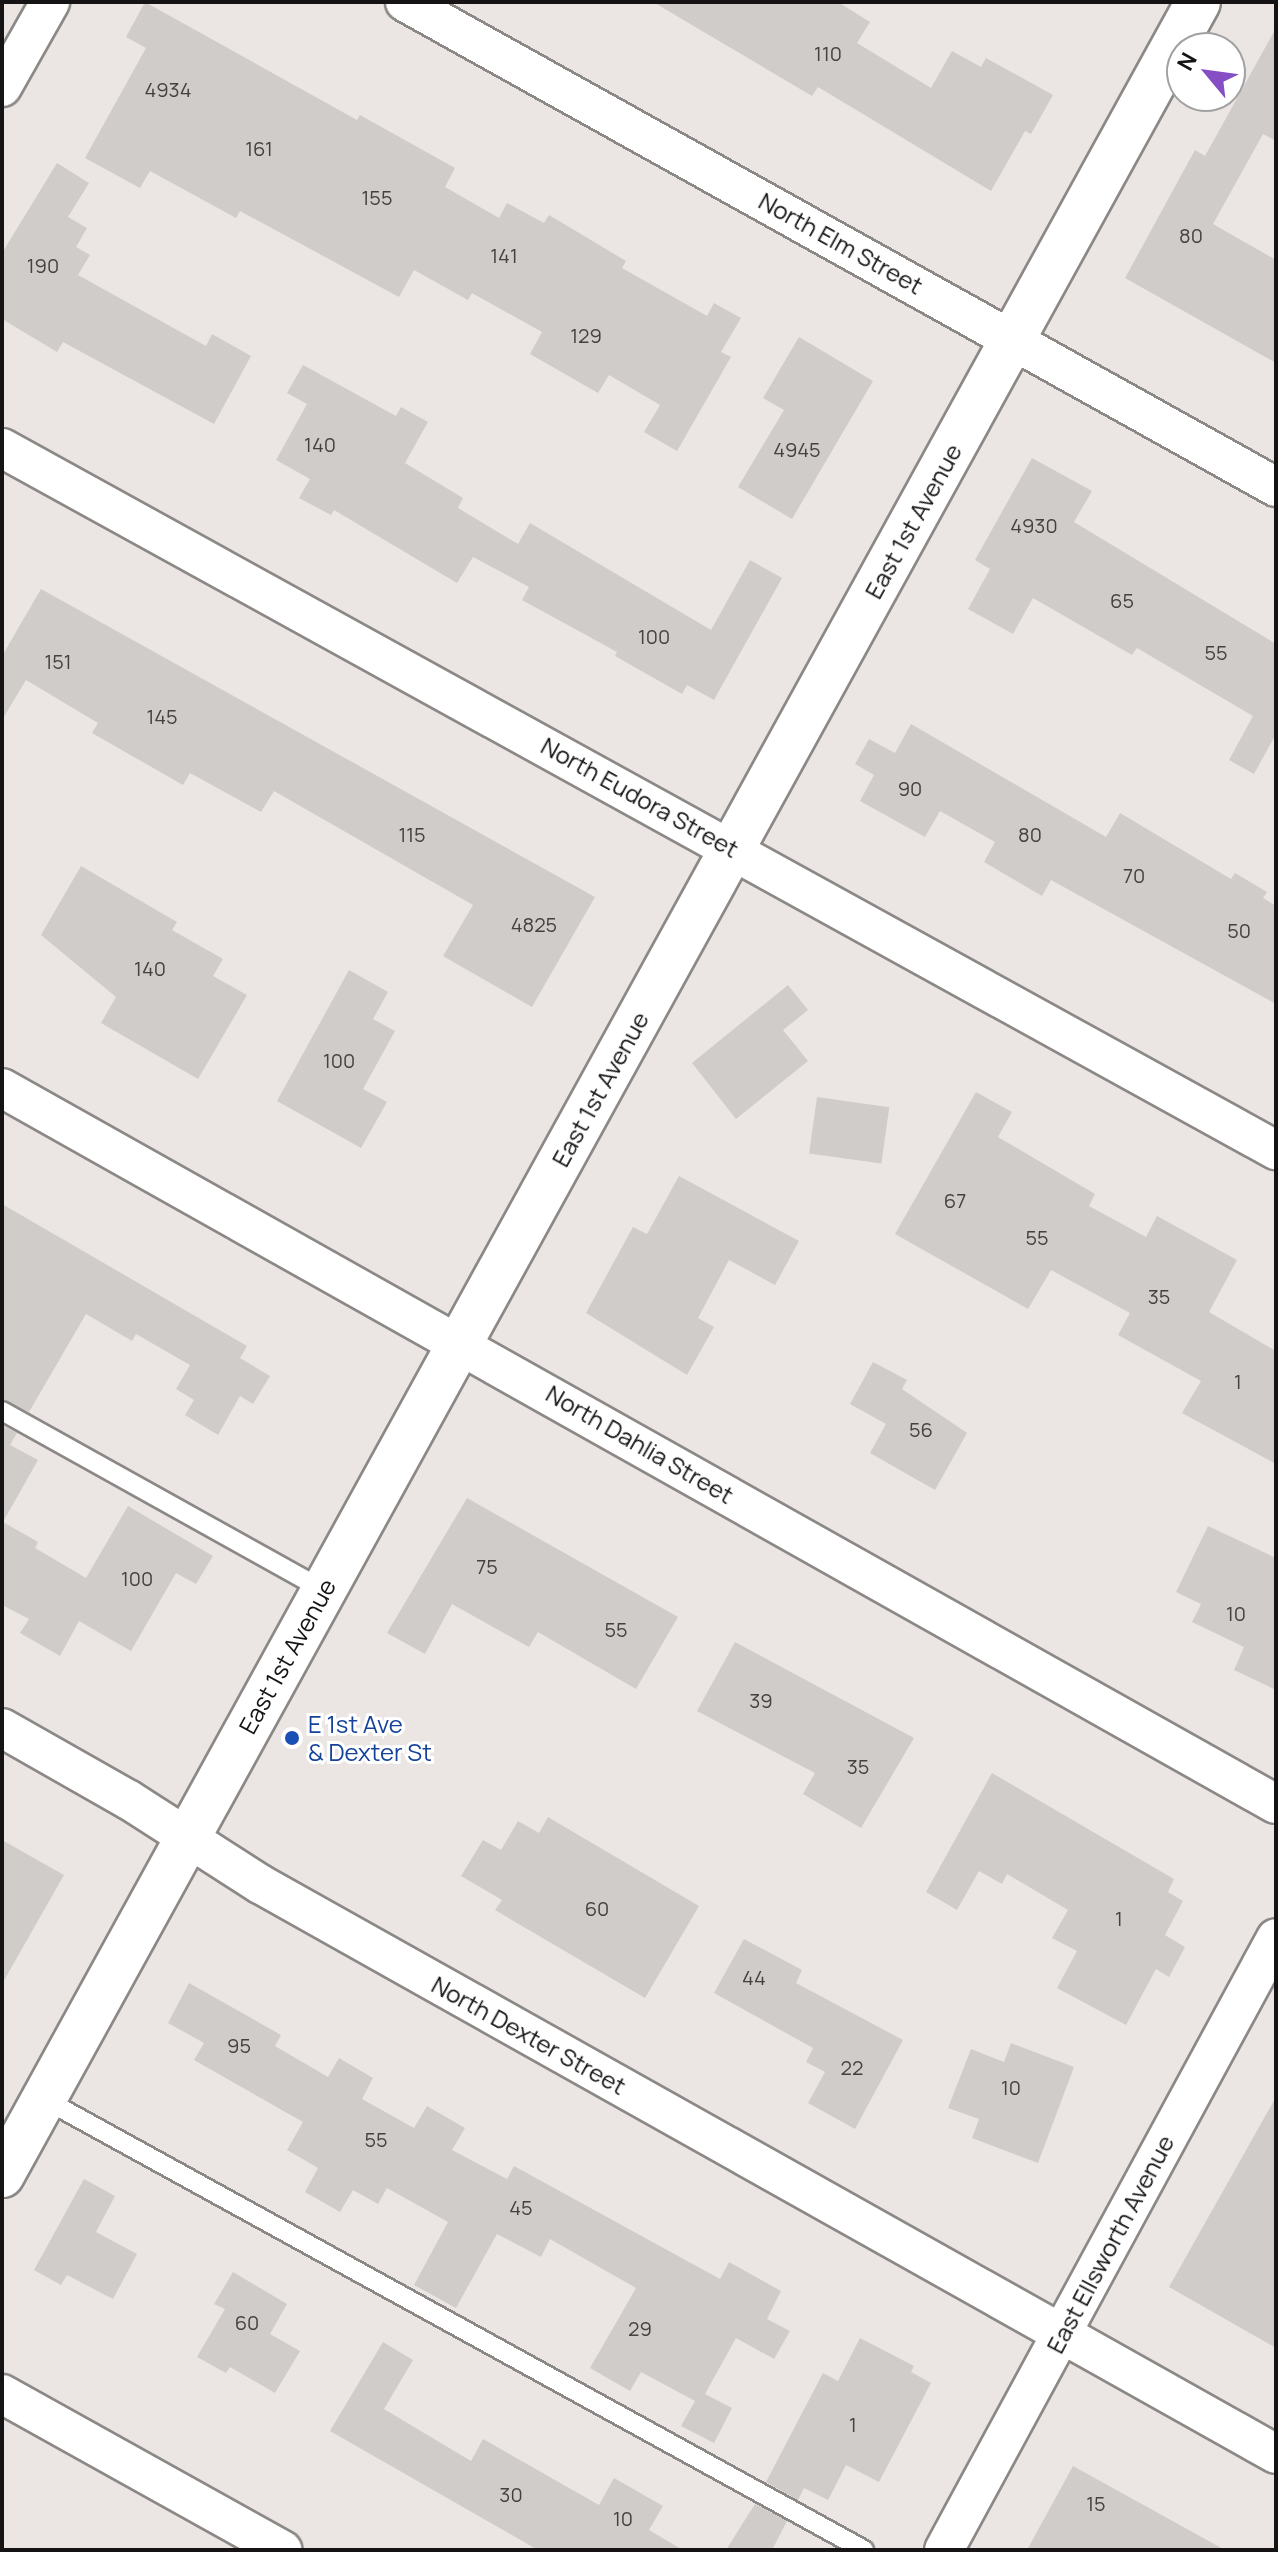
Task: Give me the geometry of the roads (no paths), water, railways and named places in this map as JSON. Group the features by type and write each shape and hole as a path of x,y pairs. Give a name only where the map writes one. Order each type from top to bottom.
{"street":[{"path":"2,87 50,2"},
{"name":"North Elm Street","path":"405,2 1014,338 1276,487"},
{"name":"East 1st Avenue","path":"2,2175 1198,2"},
{"name":"North Eudora Street","path":"2,448 733,848 1276,1150"},
{"name":"North Dahlia Street","path":"2,1088 460,1342 1276,1804"},
{"name":"North Dexter Street","path":"2,1728 188,1837 260,1884 1276,2454"},
{"name":"East Ellsworth Avenue","path":"944,2550 1276,1938"},
{"path":"2,2394 282,2550"}],"lane":[{"path":"2,1411 324,1590"},
{"path":"44,2099 864,2550"}],"place":[{"name":"E 1st Ave & Dexter St","path":"292,1738"}]}
